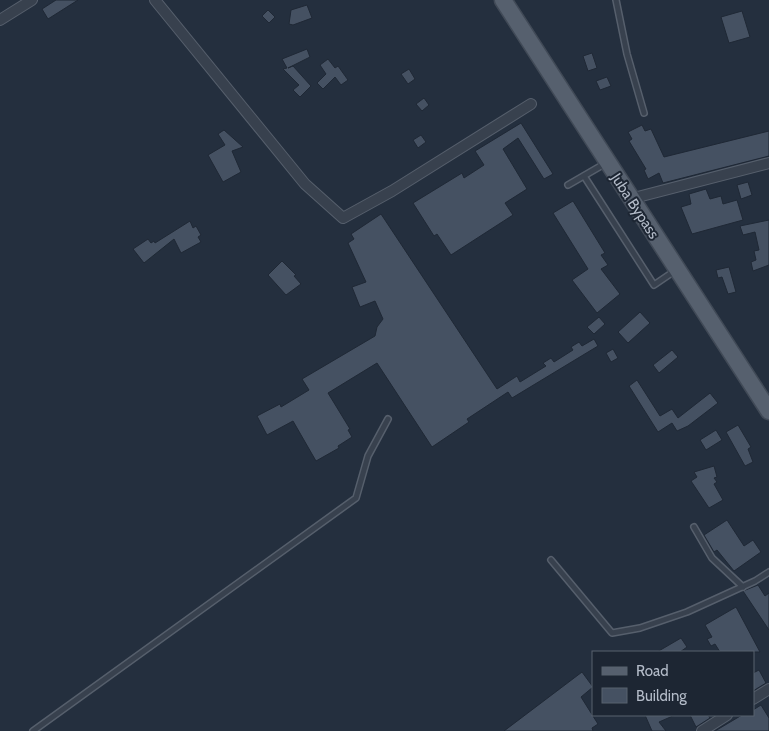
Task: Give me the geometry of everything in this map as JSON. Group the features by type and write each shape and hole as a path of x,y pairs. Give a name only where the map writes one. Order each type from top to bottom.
{"main road":[{"name":"Juba Bypass","path":"502,0 769,411"}],"street":[{"path":"0,20 32,0"},
{"path":"154,0 305,184 343,218 392,191 531,104"},
{"path":"630,199 769,162"},
{"path":"754,698 769,689"},
{"path":"702,731 725,716"}],"lane":[{"path":"616,0 627,54 644,113"},
{"path":"568,185 607,162"},
{"path":"584,176 654,285 677,270"},
{"path":"33,731 356,498 368,456 388,419"},
{"path":"694,527 712,558 743,587"},
{"path":"551,560 612,633 664,621 743,587 769,572"}],"building":[{"path":"56,0 78,0 48,19 42,9"},
{"path":"307,5 312,18 293,25 289,24 291,10"},
{"path":"268,10 275,17 269,23 262,16"},
{"path":"742,11 750,37 729,43 721,17"},
{"path":"307,49 310,57 288,68 293,66 311,86 300,97 293,90 299,85 283,69 287,68 282,59"},
{"path":"592,53 597,68 588,71 583,56"},
{"path":"328,59 335,68 338,66 348,80 341,85 335,77 323,89 317,83 326,74 320,65"},
{"path":"409,69 415,79 408,84 401,74"},
{"path":"607,77 611,86 600,90 596,81"},
{"path":"424,98 429,105 422,111 416,104"},
{"path":"521,123 553,174 544,179 518,138 503,149 527,189 505,203 513,215 451,255 437,234 434,236 413,203 462,173 464,178 484,165 475,151"},
{"path":"642,125 645,131 651,129 664,157 769,131 769,156 663,183 659,173 648,179 644,170 646,169 629,141 632,139 628,132"},
{"path":"224,130 243,147 232,151 241,172 223,182 208,155 225,145 218,134"},
{"path":"421,135 426,142 418,148 413,140"},
{"path":"748,182 752,195 741,199 737,185"},
{"path":"706,189 710,199 721,196 723,204 737,200 743,220 692,234 681,207 691,204 689,194"},
{"path":"573,201 605,253 601,255 608,265 601,269 620,294 597,313 572,280 588,269 553,213"},
{"path":"381,214 497,389 517,376 520,382 546,366 543,363 551,358 554,362 573,350 571,347 579,342 582,346 594,339 598,346 512,398 508,392 467,419 469,422 432,447 377,363 328,393 350,429 348,430 352,437 338,446 339,448 316,461 293,421 267,435 257,416 280,404 281,407 309,390 302,379 375,336 377,327 383,319 375,301 360,307 352,287 366,282 348,243 354,239 351,234"},
{"path":"769,220 769,265 753,271 751,262 756,260 754,251 759,250 755,232 743,235 740,226"},
{"path":"190,221 193,228 196,226 201,235 198,237 201,242 181,253 174,239 144,263 133,249 148,239 151,243 154,241 155,243"},
{"path":"282,261 296,275 294,276 301,284 286,295 268,275"},
{"path":"729,267 736,292 728,294 722,277 718,278 716,270"},
{"path":"640,312 650,323 628,343 618,332"},
{"path":"599,317 605,324 594,334 587,327"},
{"path":"613,349 618,358 611,362 606,353"},
{"path":"672,350 678,357 659,373 653,365"},
{"path":"637,380 660,416 672,409 678,418 710,393 718,403 688,426 677,431 672,423 658,432 629,386"},
{"path":"738,425 751,447 748,449 753,462 745,466 726,432"},
{"path":"716,430 722,440 706,450 700,440"},
{"path":"714,466 717,477 714,478 717,482 714,484 723,500 709,508 691,481 697,477 694,472"},
{"path":"727,520 744,546 753,540 761,552 734,571 717,550 714,552 704,535"},
{"path":"758,585 765,596 769,593 769,630 743,591"},
{"path":"736,607 760,652 719,651 715,644 711,646 707,639 712,637 705,625"},
{"path":"681,638 687,647 681,651 659,651"},
{"path":"759,670 766,683 754,690 754,672"},
{"path":"582,672 592,686 592,688 581,697 598,724 592,728 593,731 504,731"},
{"path":"761,705 769,718 769,731 715,731 740,716 754,716 754,709"},
{"path":"645,716 673,716 659,722 666,731 652,731"},
{"path":"690,716 709,716 710,718 696,727"}]}
